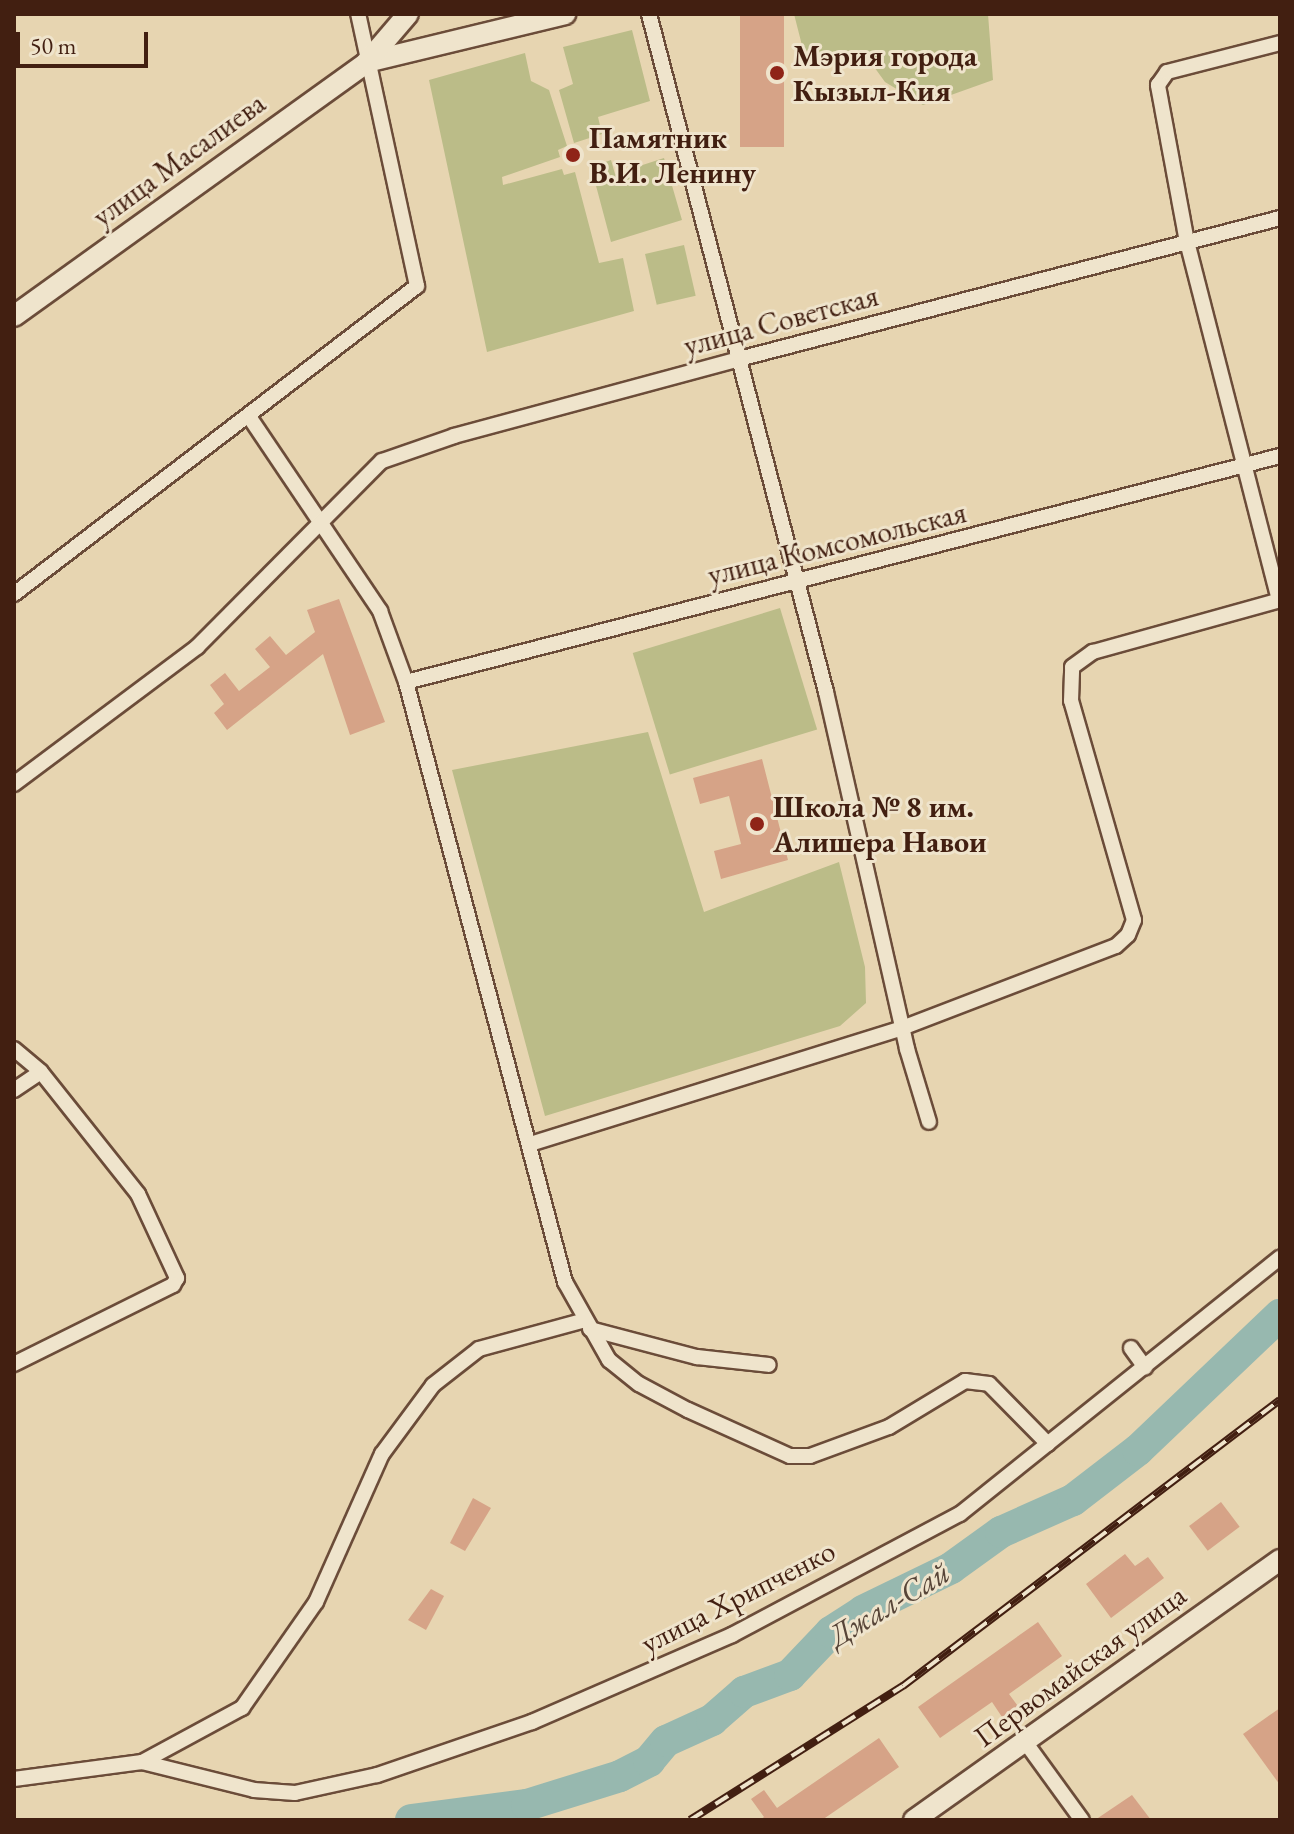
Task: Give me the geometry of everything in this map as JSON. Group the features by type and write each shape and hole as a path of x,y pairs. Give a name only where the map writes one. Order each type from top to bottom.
{"main road":[{"name":"улица Масалиева","path":"14,316 367,62 408,14"},
{"path":"367,62 565,14"},
{"name":"Первомайская улица","path":"914,1820 1280,1560"}],"street":[{"path":"14,594 250,418 418,283 358,14"},
{"path":"649,14 735,360 796,582 902,1028 929,1122"},
{"path":"530,1144 902,1028 1099,955 1132,928 1071,701 1069,677 1079,659 1279,600 1187,242 1160,111 1161,77 1280,43"},
{"name":"улица Советская","path":"14,784 197,647 382,461 454,436 1280,218"},
{"path":"250,418 380,611 406,682 565,1282 609,1360 639,1384 737,1436 790,1456 810,1456 889,1427 965,1381 997,1390 1048,1444"},
{"name":"улица Комсомольская","path":"406,682 1280,456"},
{"path":"14,1049 41,1072 138,1194 177,1278 173,1285 14,1364"},
{"path":"14,1090 41,1072"},
{"name":"улица Хрипченко","path":"142,1762 254,1790 295,1793 377,1775 532,1722 732,1635 960,1514 1280,1258"},
{"path":"14,1779 142,1762 242,1708 316,1602 382,1454 433,1385 479,1349 588,1324 697,1357 769,1365"},
{"path":"1131,1348 1145,1367"},
{"path":"1026,1743 1082,1820"}],"green space":[{"path":"794,14 988,14 993,80 923,105 885,82 864,53 807,65"},
{"path":"632,30 650,101 598,117 602,134 574,143 559,90 573,84 563,47"},
{"path":"525,53 531,81 549,90 567,146 558,150 560,157 502,177 503,185 562,169 564,175 575,172 599,263 623,258 634,311 487,352 429,80"},
{"path":"664,158 682,220 611,242 591,167 611,160 615,174"},
{"path":"684,245 696,296 657,305 645,254"},
{"path":"780,608 817,729 670,774 633,653"},
{"path":"648,732 704,912 839,862 865,967 866,1003 840,1026 545,1116 452,770"}],"building":[{"name":"Мэрия города Кызыл-Кия","path":"740,14 784,14 784,147 740,147"},
{"path":"339,599 385,722 350,735 323,654 227,730 214,713 224,704 210,685 225,673 239,691 270,667 255,649 270,636 286,655 315,632 307,610"},
{"name":"Школа № 8 им. Алишера Навои","path":"762,759 788,860 721,879 714,851 741,844 729,796 700,804 693,778"},
{"path":"473,1498 491,1508 465,1551 450,1543"},
{"path":"1221,1502 1240,1527 1208,1551 1189,1526"},
{"path":"1125,1554 1135,1566 1148,1557 1164,1578 1111,1618 1086,1584"},
{"path":"431,1589 444,1596 426,1630 408,1620"},
{"path":"1038,1622 1062,1656 1009,1694 1020,1709 1004,1720 992,1702 940,1738 918,1707"},
{"path":"1280,1708 1280,1785 1243,1734"},
{"path":"879,1738 899,1767 822,1820 760,1820 764,1817 751,1799 764,1790 777,1808"},
{"path":"1132,1795 1151,1820 1095,1820"}],"waterway":[{"name":"Джал-Сай","path":"411,1820 527,1805 620,1776 649,1761 666,1741 712,1720 744,1692 790,1675 831,1632 863,1611 951,1568 1001,1532 1073,1500 1138,1450 1280,1315"}],"railway":[{"path":"690,1820 903,1686 1280,1400"}],"place":[{"name":"Мэрия города Кызыл-Кия","path":"777,73"},
{"name":"Памятник В.И. Ленину","path":"573,155"},
{"name":"Школа № 8 им. Алишера Навои","path":"757,824"}]}
